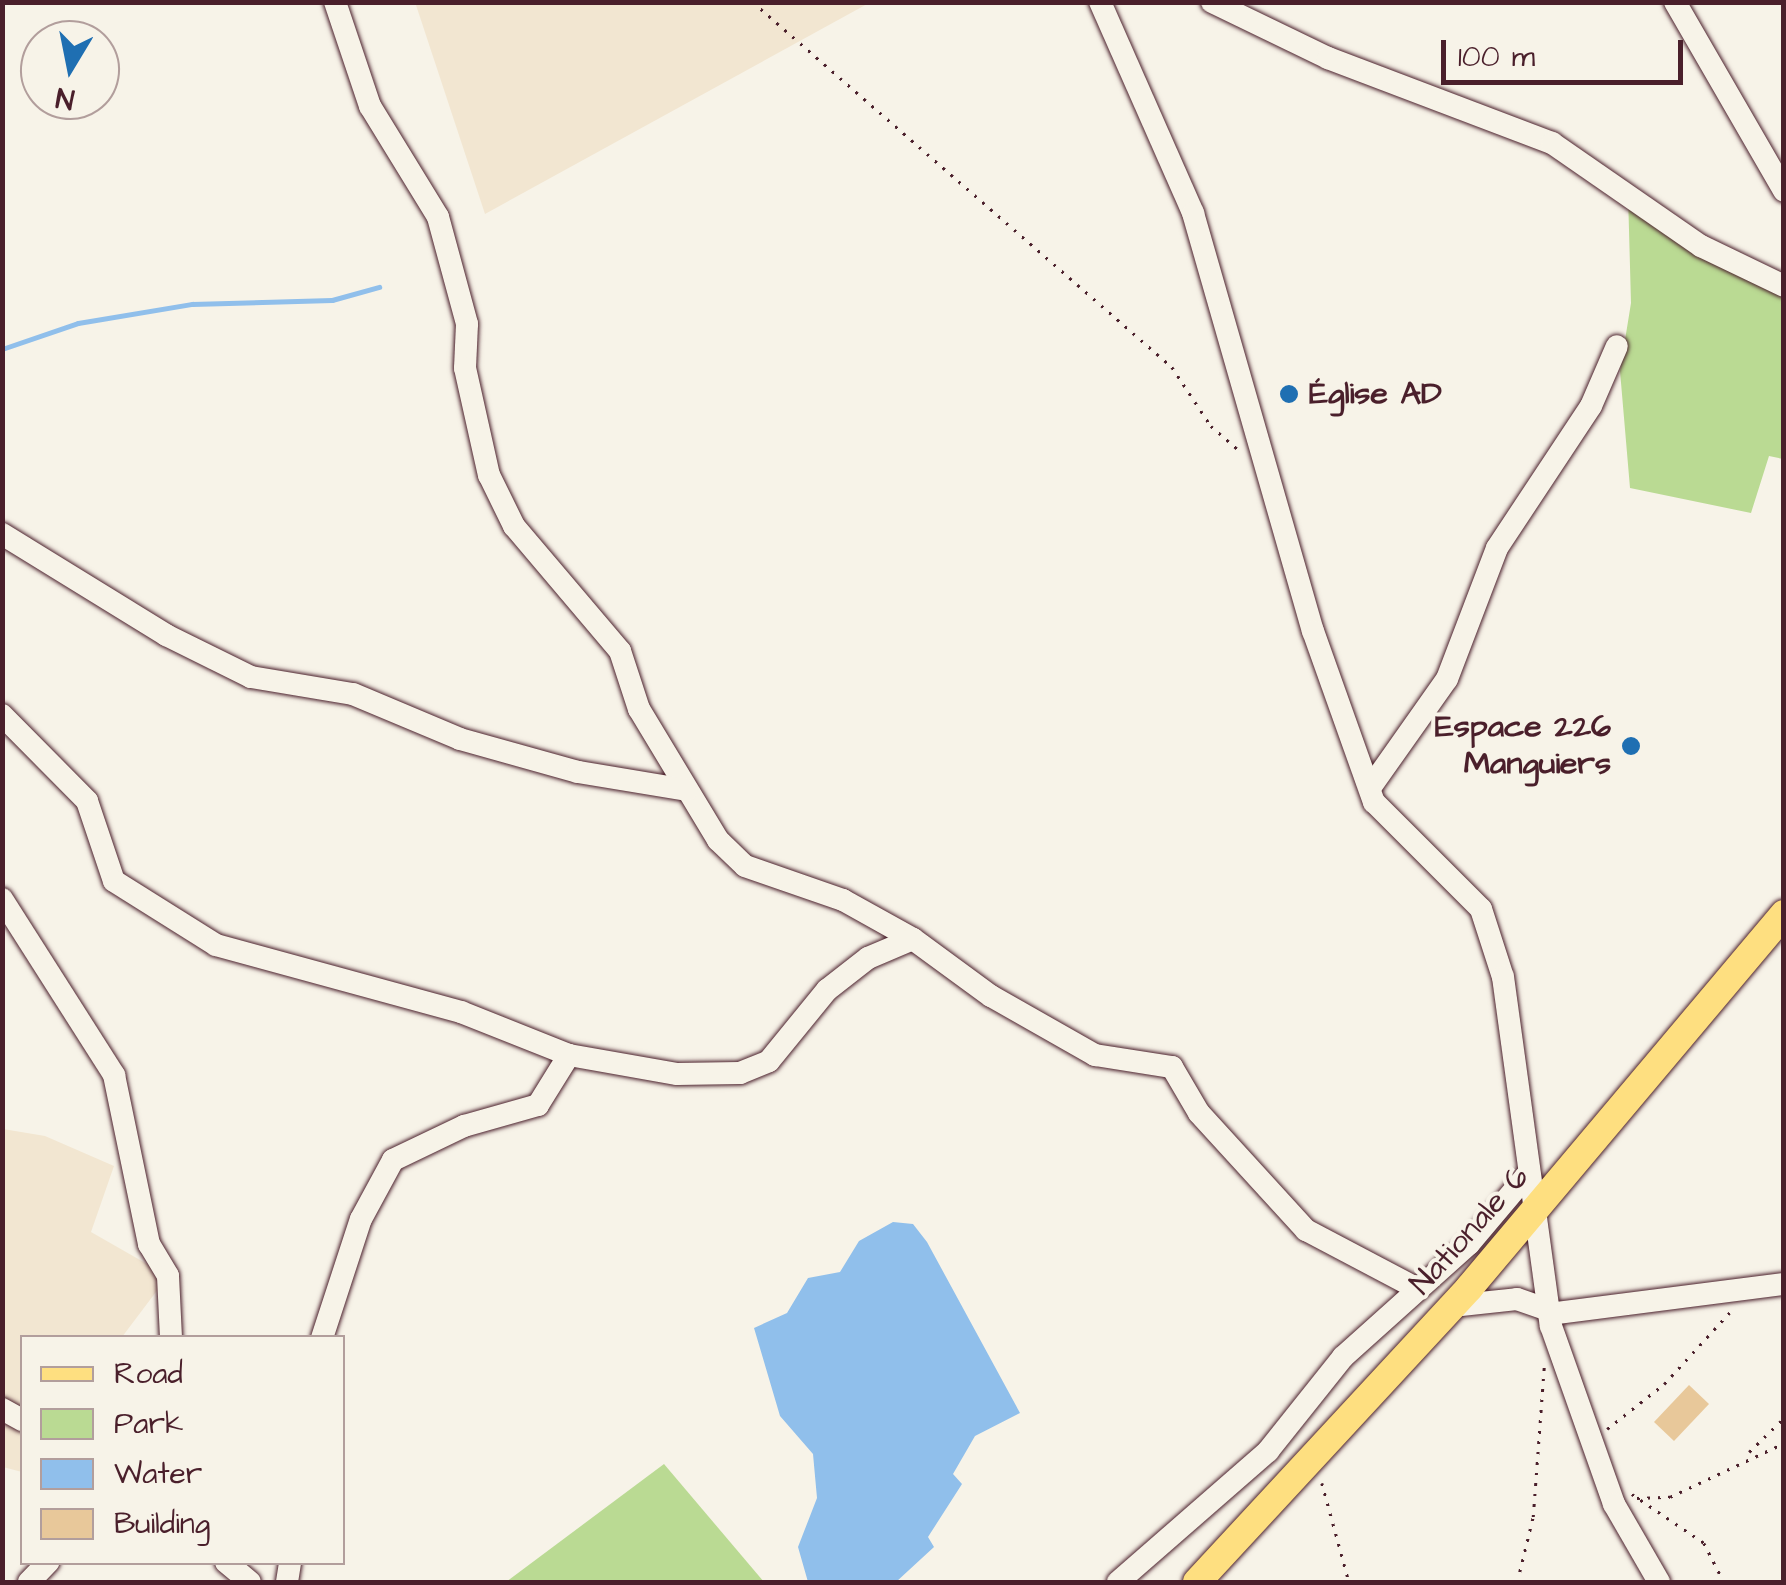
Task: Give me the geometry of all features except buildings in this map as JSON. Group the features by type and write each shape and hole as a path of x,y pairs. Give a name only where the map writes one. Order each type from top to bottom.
{"main road":[{"name":"Nationale 6","path":"1196,1582 1534,1214 1784,914"}],"street":[{"path":"335,2 370,106 438,216 467,324 465,368 489,475 514,526 620,651 640,709 687,790 745,866 843,900 913,938 991,996 1096,1055 1172,1067 1199,1114 1306,1230 1418,1290"},
{"path":"1100,2 1194,213 1313,631 1370,788 1390,822 1481,909 1502,976 1549,1312 1589,1441 1659,1582"},
{"path":"1212,2 1328,58 1552,143 1702,246 1784,286"},
{"path":"1675,2 1784,191"},
{"path":"1370,788 1448,679 1496,548 1590,406 1617,346"},
{"path":"2,534 166,635 251,678 354,694 460,740 578,772 687,790"},
{"path":"2,715 88,801 114,882 216,944 461,1012 569,1055 677,1074 740,1073 769,1061 827,990 868,958 913,938"},
{"path":"2,900 114,1075 149,1244 168,1276 171,1335"},
{"path":"323,1335 361,1219 393,1160 464,1126 538,1105 569,1055"},
{"path":"1118,1582 1268,1451 1343,1357 1469,1244 1528,1174"},
{"path":"1452,1306 1517,1298 1549,1312 1784,1284"},
{"path":"230,1565 250,1582"}],"path":[{"path":"753,2 1172,367 1212,426 1250,460"},
{"path":"1589,1441 1664,1384 1749,1290"},
{"path":"1517,1582 1533,1517 1545,1362"},
{"path":"1746,1454 1784,1418"},
{"path":"1636,1498 1670,1497 1746,1454 1784,1443"},
{"path":"1313,1453 1348,1582"},
{"path":"1624,1486 1704,1543 1724,1582"}],"shaded area":[{"path":"415,2 869,2 869,3 485,214"},
{"path":"3,1129 45,1136 114,1166 91,1232 168,1276 124,1335 20,1335 20,1471 3,1467"}],"green space":[{"path":"1628,194 1783,286 1783,459 1769,456 1751,513 1630,488 1620,371 1631,303"},
{"path":"664,1464 764,1582 506,1582"}],"water":[{"path":"893,1222 913,1224 927,1242 1020,1413 975,1436 953,1474 962,1484 928,1537 934,1547 896,1582 808,1582 798,1547 817,1498 813,1454 780,1416 754,1328 787,1313 808,1278 840,1272 859,1241"}],"waterway":[{"path":"2,349 78,323 192,304 332,300 379,287"}],"place":[{"name":"Église AD","path":"1289,394"},
{"name":"Espace 226 Manguiers","path":"1631,746"}]}
